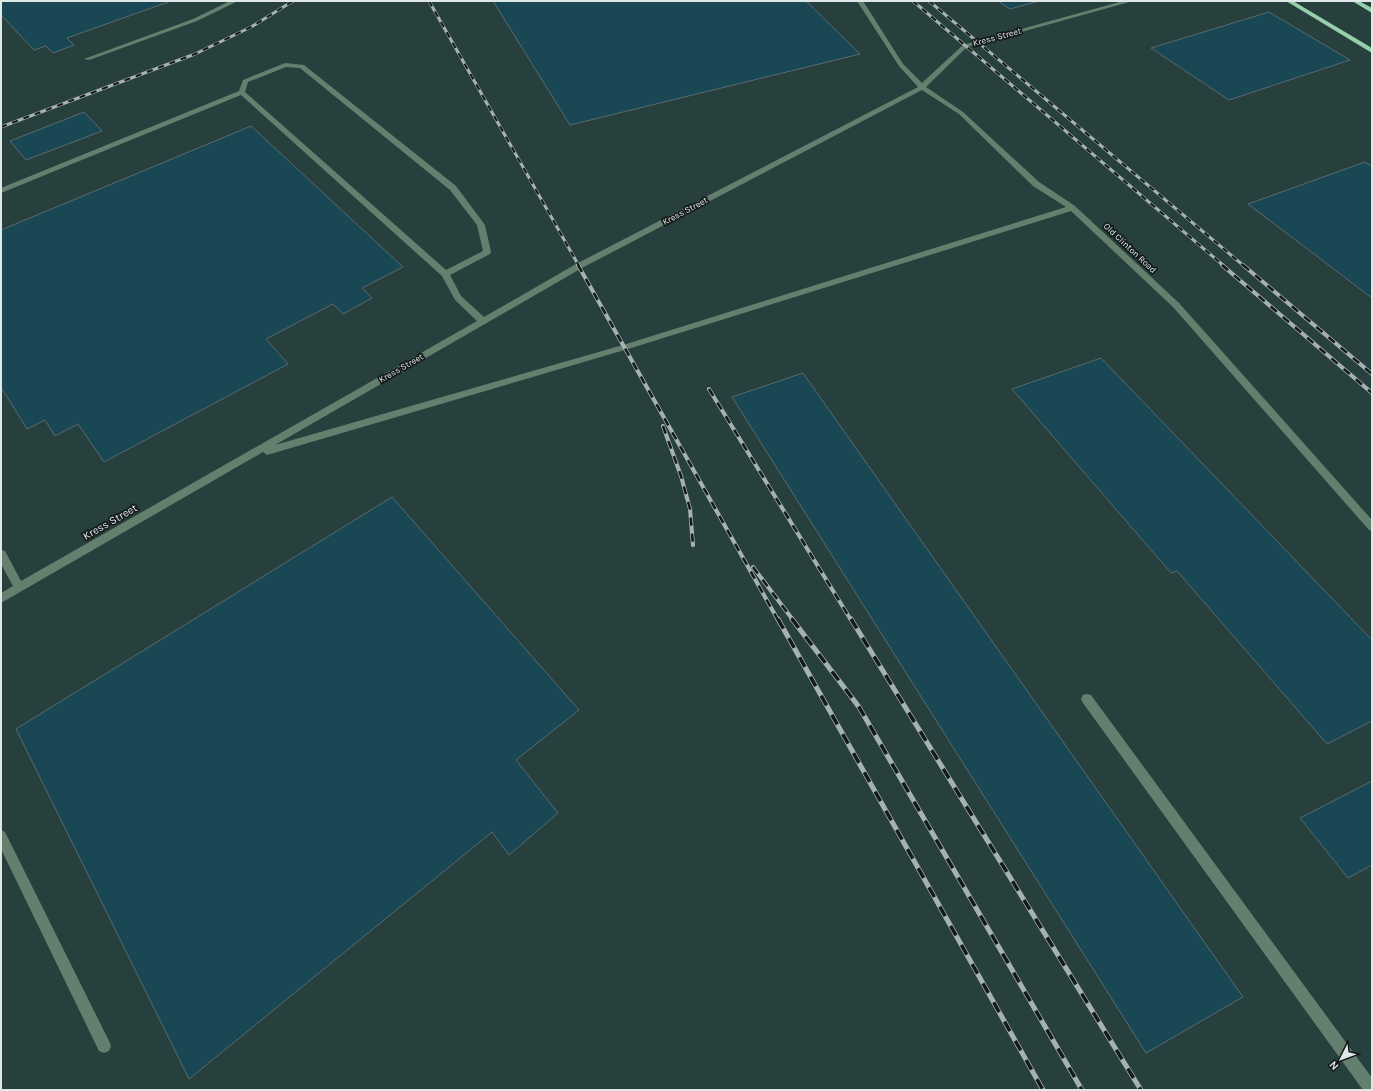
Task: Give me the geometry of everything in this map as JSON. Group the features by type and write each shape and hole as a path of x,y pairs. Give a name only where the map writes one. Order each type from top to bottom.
{"main road":[{"path":"1289,1 1372,51"},
{"path":"1355,1 1372,11"}],"street":[{"path":"87,59 195,20 235,1"},
{"name":"Old Clinton Road","path":"860,1 901,64 922,87 961,113 1036,184 1072,208 1176,305 1372,527"},
{"name":"Kress Street","path":"1,598 251,456 483,320 579,266 922,87 965,46 1130,1"},
{"path":"1,191 242,92 246,81 285,65 302,66 453,188 481,225 487,252 445,274"},
{"path":"242,92 445,274 458,298 483,320"},
{"name":"Kress Street","path":"251,456 625,346 1072,208"},
{"path":"1,554 19,588"},
{"path":"1087,699 1372,1090"},
{"path":"1,836 104,1046"}],"shaded area":[{"path":"1,1 1372,1 1372,1090 1,1090"}],"building":[{"path":"1,1 171,1 67,38 74,45 53,53 46,46 34,50 1,15"},
{"path":"493,1 806,1 860,54 570,125"},
{"path":"998,1 1039,1 1010,9"},
{"path":"1269,12 1350,60 1229,100 1151,48"},
{"path":"84,112 102,131 26,160 10,141"},
{"path":"251,126 403,267 362,288 372,298 343,314 333,304 266,339 288,364 104,462 78,424 55,436 45,420 27,429 1,387 1,230"},
{"path":"1365,162 1372,166 1372,298 1248,204"},
{"path":"1101,358 1372,640 1372,721 1327,744 1177,571 1171,573 1012,389"},
{"path":"803,373 1243,997 1146,1053 732,397"},
{"path":"392,497 579,710 516,760 558,813 509,855 492,832 189,1079 16,729"},
{"path":"1372,781 1372,865 1348,878 1300,818"}],"railway":[{"path":"1,127 195,54 251,27 293,1"},
{"path":"429,1 579,266"},
{"path":"913,1 1224,266"},
{"path":"929,1 1244,266"},
{"path":"578,265 778,620"},
{"path":"1222,265 1372,393"},
{"path":"1243,265 1372,374"},
{"path":"709,389 851,620"},
{"path":"663,426 681,476 690,509 693,545"},
{"path":"753,567 793,620"},
{"path":"778,619 1043,1090"},
{"path":"792,619 859,707 1082,1090"},
{"path":"851,619 1141,1090"}]}
